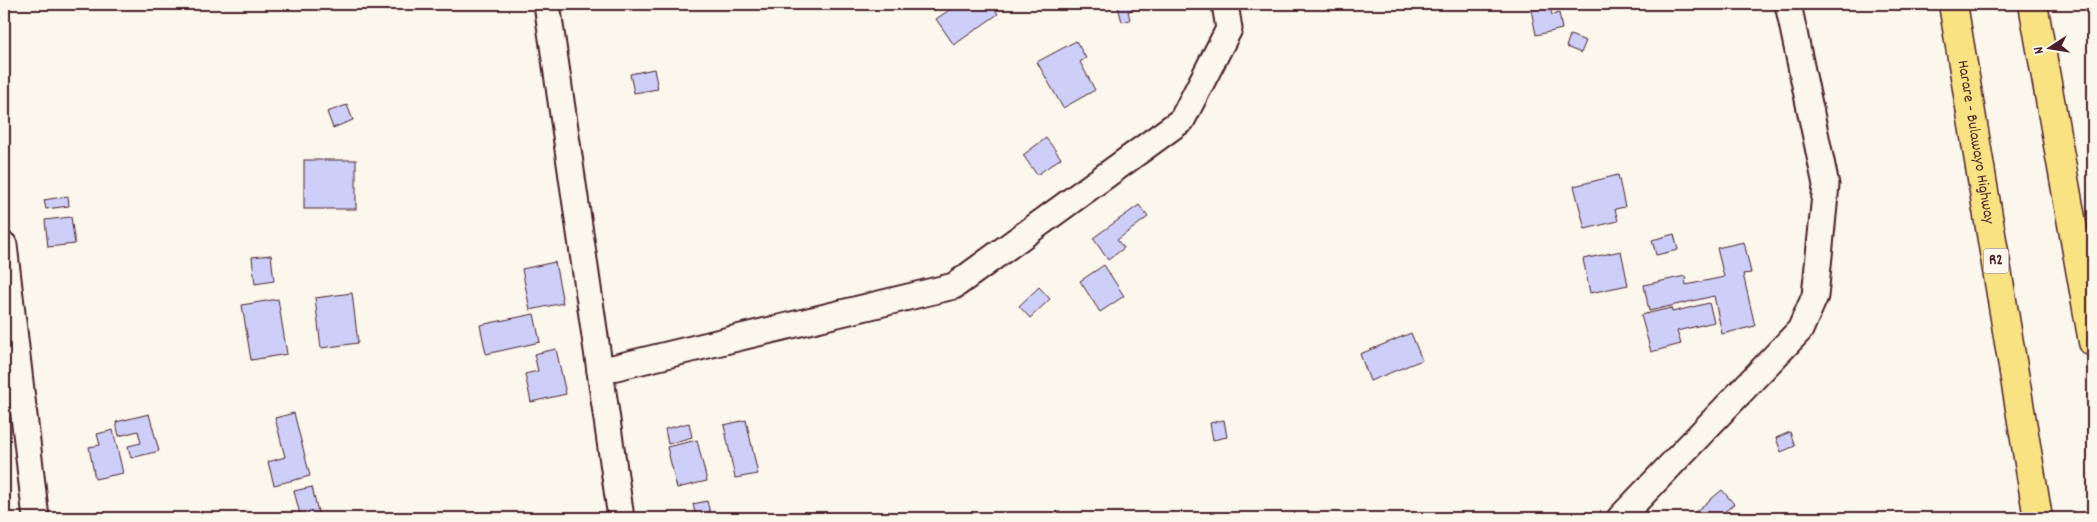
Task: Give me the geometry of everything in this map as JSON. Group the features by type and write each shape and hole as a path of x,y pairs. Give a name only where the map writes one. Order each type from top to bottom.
{"highway":[{"name":"Harare - Bulawayo Highway","path":"1953,4 2038,518"},
{"path":"2033,4 2093,342"}],"street":[{"path":"547,4 621,518"},
{"path":"600,371 954,286 1182,120 1229,29 1226,4"},
{"path":"1620,518 1800,330 1815,296 1826,184 1788,4"},
{"path":"4,245 13,416 36,518"}],"building":[{"path":"958,4 991,4 998,14 954,45 936,19"},
{"path":"1131,4 1132,10 1128,11 1130,20 1122,22 1118,6"},
{"path":"1530,4 1549,4 1552,15 1559,13 1562,29 1536,35"},
{"path":"1570,35 1586,41 1581,53 1566,47"},
{"path":"1076,41 1086,58 1080,62 1095,90 1063,108 1037,62"},
{"path":"654,69 658,89 634,93 630,74"},
{"path":"347,105 353,120 333,128 327,112"},
{"path":"1046,138 1061,158 1037,175 1023,155"},
{"path":"304,160 356,160 356,209 304,209"},
{"path":"1618,175 1625,207 1615,209 1618,221 1585,229 1574,186"},
{"path":"68,196 69,206 46,209 44,200"},
{"path":"1139,205 1148,217 1117,240 1124,248 1108,260 1093,238"},
{"path":"71,217 75,244 48,247 45,220"},
{"path":"1674,234 1678,250 1656,255 1652,240"},
{"path":"1744,242 1751,273 1743,274 1755,326 1722,334 1714,296 1649,311 1644,285 1685,276 1686,285 1724,277 1717,248"},
{"path":"1621,251 1628,285 1590,293 1583,259"},
{"path":"271,255 274,281 255,284 252,257"},
{"path":"555,262 563,303 530,310 522,269"},
{"path":"1104,265 1124,296 1100,312 1080,281"},
{"path":"1039,287 1050,299 1030,318 1019,306"},
{"path":"352,293 358,343 321,348 315,298"},
{"path":"278,299 287,354 251,360 242,305"},
{"path":"1709,303 1714,322 1677,331 1681,344 1651,352 1641,315 1671,308 1672,312"},
{"path":"534,314 540,342 486,354 480,325"},
{"path":"1411,333 1422,360 1370,381 1360,354"},
{"path":"556,349 566,394 531,402 525,374 538,371 534,354"},
{"path":"294,413 310,476 274,485 268,462 285,457 275,418"},
{"path":"149,414 159,451 131,458 128,446 141,443 138,431 119,436 116,422"},
{"path":"746,420 758,474 735,478 724,425"},
{"path":"1224,420 1227,437 1213,440 1210,423"},
{"path":"689,423 692,437 668,444 665,429"},
{"path":"113,430 123,473 95,479 89,447 100,445 97,434"},
{"path":"1790,432 1795,446 1781,452 1776,438"},
{"path":"697,440 707,481 677,488 667,447"},
{"path":"312,487 319,516 301,518 294,491"},
{"path":"1722,490 1734,504 1717,518 1688,518"},
{"path":"707,501 710,513 696,517 693,504"}]}
